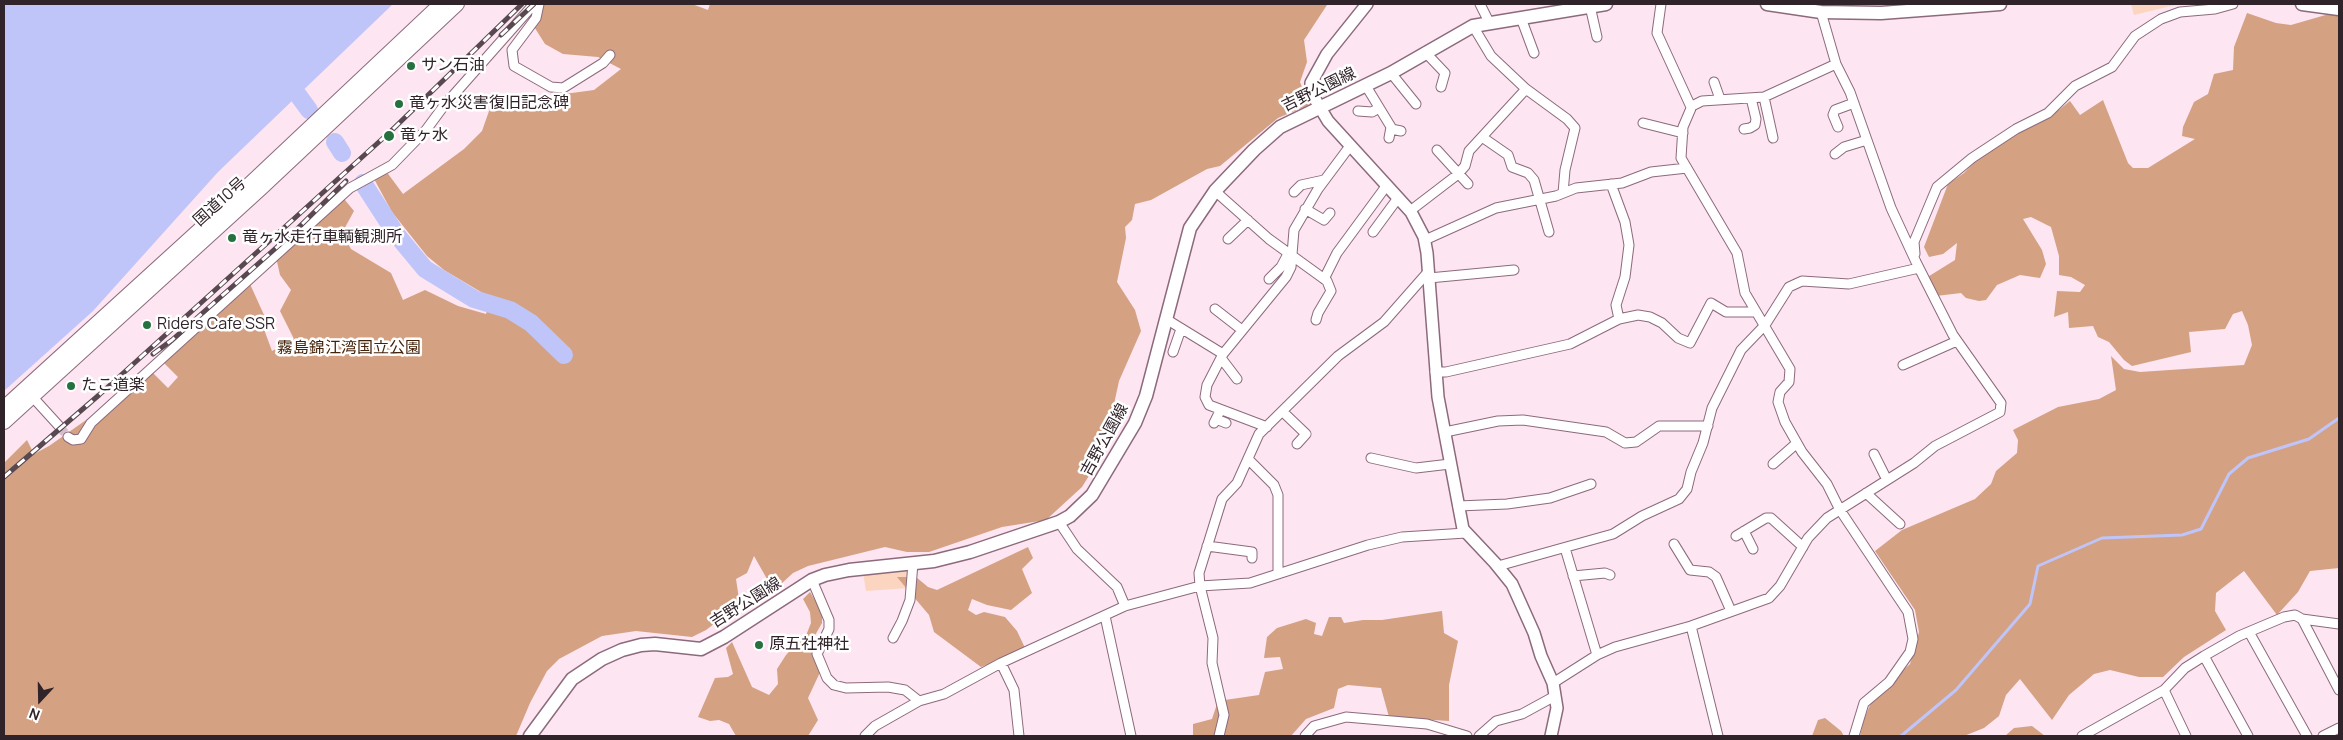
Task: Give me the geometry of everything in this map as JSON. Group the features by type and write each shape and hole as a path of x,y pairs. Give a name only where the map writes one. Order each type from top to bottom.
{"highway":[{"name":"国道10号","path":"4,422 29,393 441,4"},
{"name":"国道10号","path":"4,408 29,393 268,182 456,4"}],"main road":[{"name":"吉野公園線","path":"530,736 572,679 602,659 641,645 701,649 724,637 812,580 849,570 913,563 970,552 1059,522 1079,509 1092,496 1135,423 1146,396 1190,228 1215,191 1270,134 1366,86 1473,26 1606,4"},
{"path":"1767,4 1821,12 1881,14 2000,4"},
{"path":"2302,4 2339,9"}],"street":[{"path":"68,437 72,440 81,439 92,423 350,188 392,165 426,130 443,107 534,4"},
{"path":"539,4 536,18 512,50 514,66 550,87 563,88 603,63 610,55"},
{"path":"1367,4 1332,47 1310,83 1312,94 1320,110 1350,146 1410,211 1425,240 1436,372 1450,464 1463,529 1498,566 1512,584 1534,632 1541,656 1553,683 1557,708 1551,736"},
{"path":"1480,4 1488,22"},
{"path":"1661,4 1657,33 1687,103 1691,107"},
{"path":"1917,265 1914,242 1937,187 1972,158 2016,129 2048,113 2075,86 2112,67 2135,36 2161,19 2180,12 2215,9 2233,4"},
{"path":"1590,6 1598,36"},
{"path":"1553,683 1597,655 1615,647 1691,626 1769,598 1780,586 1808,538 1827,518 1866,494 1935,446 2000,412 2001,403 1957,340 1917,265 1891,208 1854,103 1836,64 1821,12"},
{"path":"1521,18 1534,53"},
{"path":"1473,26 1491,56 1526,89 1567,119 1575,128 1565,170 1563,193"},
{"path":"1425,52 1445,73 1441,87"},
{"path":"1836,64 1764,97 1702,100 1691,107 1687,114 1681,158 1737,253 1745,293 1790,369 1788,382 1780,392 1778,402 1785,422 1797,443 1827,484 1840,510 1908,612 1913,639 1910,652 1889,682 1864,703 1854,736"},
{"path":"1391,72 1416,104"},
{"path":"1714,82 1720,100"},
{"path":"1366,86 1378,108 1392,127 1390,134 1401,131"},
{"path":"1410,211 1457,175 1465,166 1469,151 1526,89"},
{"path":"1764,97 1773,138"},
{"path":"1744,129 1750,128 1755,124 1756,119 1752,98"},
{"path":"1838,127 1833,116 1835,110 1854,103"},
{"path":"1358,111 1372,112 1378,108"},
{"path":"1643,123 1683,133"},
{"path":"1482,137 1508,155 1512,167 1528,173 1534,180 1549,232"},
{"path":"1835,154 1844,147 1866,140"},
{"path":"1226,423 1216,418 1205,397 1206,386 1222,356 1286,277 1291,267 1290,256 1294,230 1324,180 1350,146"},
{"path":"1437,150 1457,175 1468,184"},
{"path":"1425,240 1496,208 1540,199 1576,188 1622,183 1651,172 1687,168"},
{"path":"1294,192 1301,185 1324,180"},
{"path":"1611,184 1625,222 1628,245 1625,277 1616,305 1619,319"},
{"path":"1324,279 1337,253 1386,185"},
{"path":"1215,191 1290,256 1324,279 1331,290 1316,320"},
{"path":"1372,232 1398,198"},
{"path":"1305,209 1324,220 1330,213"},
{"path":"1228,239 1248,220"},
{"path":"1269,279 1290,256"},
{"path":"1498,566 1613,534 1642,516 1679,499 1687,489 1712,408 1741,350 1765,325 1789,287 1802,281 1849,284 1917,265"},
{"path":"1219,736 1224,715 1212,663 1213,638 1200,586 1199,573 1222,499 1237,483 1260,434 1338,356 1384,322 1429,275 1514,270"},
{"path":"1436,372 1446,372 1570,344 1619,319 1638,315 1650,317 1662,323 1678,338 1690,343 1711,303 1726,312 1756,312"},
{"path":"1215,309 1242,330"},
{"path":"1166,319 1222,356 1237,379"},
{"path":"1173,352 1180,328"},
{"path":"1903,365 1957,340"},
{"path":"29,393 59,426"},
{"path":"1283,412 1306,434 1297,444"},
{"path":"1216,418 1267,427"},
{"path":"1445,432 1498,422 1523,420 1606,432 1625,443 1636,442 1659,426 1708,426"},
{"path":"1773,464 1797,443"},
{"path":"1874,454 1886,480"},
{"path":"1371,458 1416,468 1450,464"},
{"path":"1248,459 1274,485 1278,494 1278,574"},
{"path":"1458,506 1507,504 1550,498 1591,484"},
{"path":"1866,494 1900,524"},
{"path":"1754,549 1740,533 1766,518 1771,518 1803,547"},
{"path":"1059,522 1077,549 1117,587 1124,606"},
{"path":"865,736 876,726 919,701 944,694 1001,663 1106,616 1124,606 1200,586 1250,583 1368,545 1402,537 1466,533"},
{"path":"1674,544 1690,570 1709,572 1716,577 1731,611"},
{"path":"1208,546 1252,552 1252,558"},
{"path":"1565,548 1597,655"},
{"path":"893,638 902,622 910,600 913,563"},
{"path":"1573,576 1605,572 1610,575"},
{"path":"812,580 829,620 830,629 818,654 827,678 834,684 846,688 888,687 905,690 919,701"},
{"path":"2082,736 2164,690 2185,668 2249,632 2289,615 2296,615 2302,619 2339,624"},
{"path":"1106,616 1131,736"},
{"path":"2302,619 2339,690"},
{"path":"1691,626 1718,736"},
{"path":"2249,632 2307,736"},
{"path":"2204,656 2248,736"},
{"path":"1001,663 1014,690 1014,710 1019,736"},
{"path":"2164,690 2186,736"},
{"path":"1479,736 1496,721 1522,714 1555,696"},
{"path":"1304,736 1314,726 1346,717 1427,724 1467,736"},
{"path":"2323,736 2339,728"}],"shaded area":[{"path":"2131,4 2179,4 2134,15"},
{"path":"905,568 911,574 909,588 866,591 863,573"}],"green space":[{"name":"霧島錦江湾国立公園","path":"539,4 692,4 708,10 710,4 1359,4 1327,5 1304,40 1307,62 1300,82 1309,105 1278,118 1220,166 1207,169 1151,200 1135,204 1132,220 1125,227 1126,238 1117,282 1135,310 1141,331 1119,381 1114,404 1103,425 1106,436 1098,461 1082,487 1046,520 1002,527 929,552 907,552 885,547 808,566 793,573 781,584 768,589 767,579 754,556 747,573 736,579 739,599 726,615 706,630 692,637 636,631 602,636 559,659 547,671 530,703 516,736 4,736 4,463 27,440 34,454 49,446 153,373 168,388 178,377 164,363 245,280 250,284 264,315 265,332 272,351 294,339 280,311 291,290 280,275 274,248 338,200 345,200 354,211 342,233 351,249 391,273 403,300 425,290 458,306 486,314 490,301 486,295 444,270 427,256 392,212 373,177 386,171 403,194 464,149 482,131 495,94 512,107 523,102 543,103 557,95 594,90 621,69 598,57 563,54 545,44 529,15"},
{"path":"2330,4 2339,4 2339,568 2310,571 2298,592 2277,615 2244,571 2216,593 2215,611 2226,630 2184,657 2163,677 2139,677 2110,670 2094,674 2069,695 2052,720 2020,679 2006,695 1999,716 1984,728 1964,736 1860,736 1864,719 1873,698 1910,664 1919,632 1915,610 1875,551 1902,530 1975,499 1991,484 1996,471 2017,453 2018,440 2013,430 2058,407 2099,399 2116,390 2111,356 2124,369 2140,372 2244,365 2252,345 2248,325 2242,311 2233,314 2225,329 2189,332 2191,352 2132,366 2124,360 2109,342 2098,337 2093,326 2069,328 2068,312 2054,317 2057,291 2080,292 2085,285 2071,277 2059,275 2059,256 2051,227 2031,217 2023,219 2042,250 2046,264 2040,278 2020,275 1997,285 1986,300 1979,301 1966,298 1961,293 1936,296 1926,278 1955,260 1957,243 1943,254 1929,257 1924,247 1948,184 1964,173 1984,152 2060,109 2070,101 2080,115 2103,100 2128,163 2133,168 2148,168 2195,139 2182,136 2183,127 2194,102 2208,94 2214,74 2233,70 2234,47 2247,13 2276,23 2291,25 2329,14"},
{"path":"1028,547 1033,558 1022,569 1032,593 1011,610 987,605 972,599 968,610 976,615 984,612 1005,617 1017,631 1026,650 981,667 934,632 929,615 897,577 916,577 928,587 937,590"},
{"path":"810,592 822,612 822,623 814,637 822,668 808,698 818,720 808,736 736,736 729,724 719,720 710,721 698,717 715,678 728,677 733,674 726,648 732,642 752,687 769,695 778,684 777,669 786,655 807,633 811,623 810,612 803,599"},
{"path":"1442,611 1444,633 1458,641 1449,685 1449,721 1389,717 1381,688 1348,685 1338,689 1334,708 1306,719 1291,736 1193,736 1193,724 1212,719 1218,701 1259,695 1265,672 1283,669 1280,657 1264,658 1267,637 1277,628 1306,619 1316,623 1314,634 1322,636 1329,617 1341,617 1344,623 1382,620"},
{"path":"1825,718 1841,731 1844,736 1812,736 1818,720"},
{"path":"2032,726 2045,736 2005,736 2014,728"}],"water":[{"path":"4,4 393,4 218,172 93,311 4,391"}],"waterway":[{"path":"298,95 309,110"},
{"path":"335,142 342,153"},
{"path":"363,183 396,234 425,269 474,299 510,310 531,323 564,355"},
{"path":"1901,736 1956,690 2030,604 2038,566 2102,538 2182,535 2201,529 2229,474 2248,458 2309,439 2339,418"}],"tunnel":[{"path":"59,426 68,437"}],"railway":[{"path":"4,477 99,395 391,131 522,4"},
{"path":"501,35 534,4"},
{"path":"153,354 172,340 294,232 346,181"}],"place":[{"name":"サン石油","path":"411,66"},
{"name":"竜ヶ水災害復旧記念碑","path":"399,104"},
{"name":"竜ヶ水","path":"389,136"},
{"name":"竜ヶ水走行車輌観測所","path":"232,238"},
{"name":"Riders Cafe SSR","path":"147,325"},
{"name":"たこ道楽","path":"71,386"},
{"name":"原五社神社","path":"759,645"}]}
